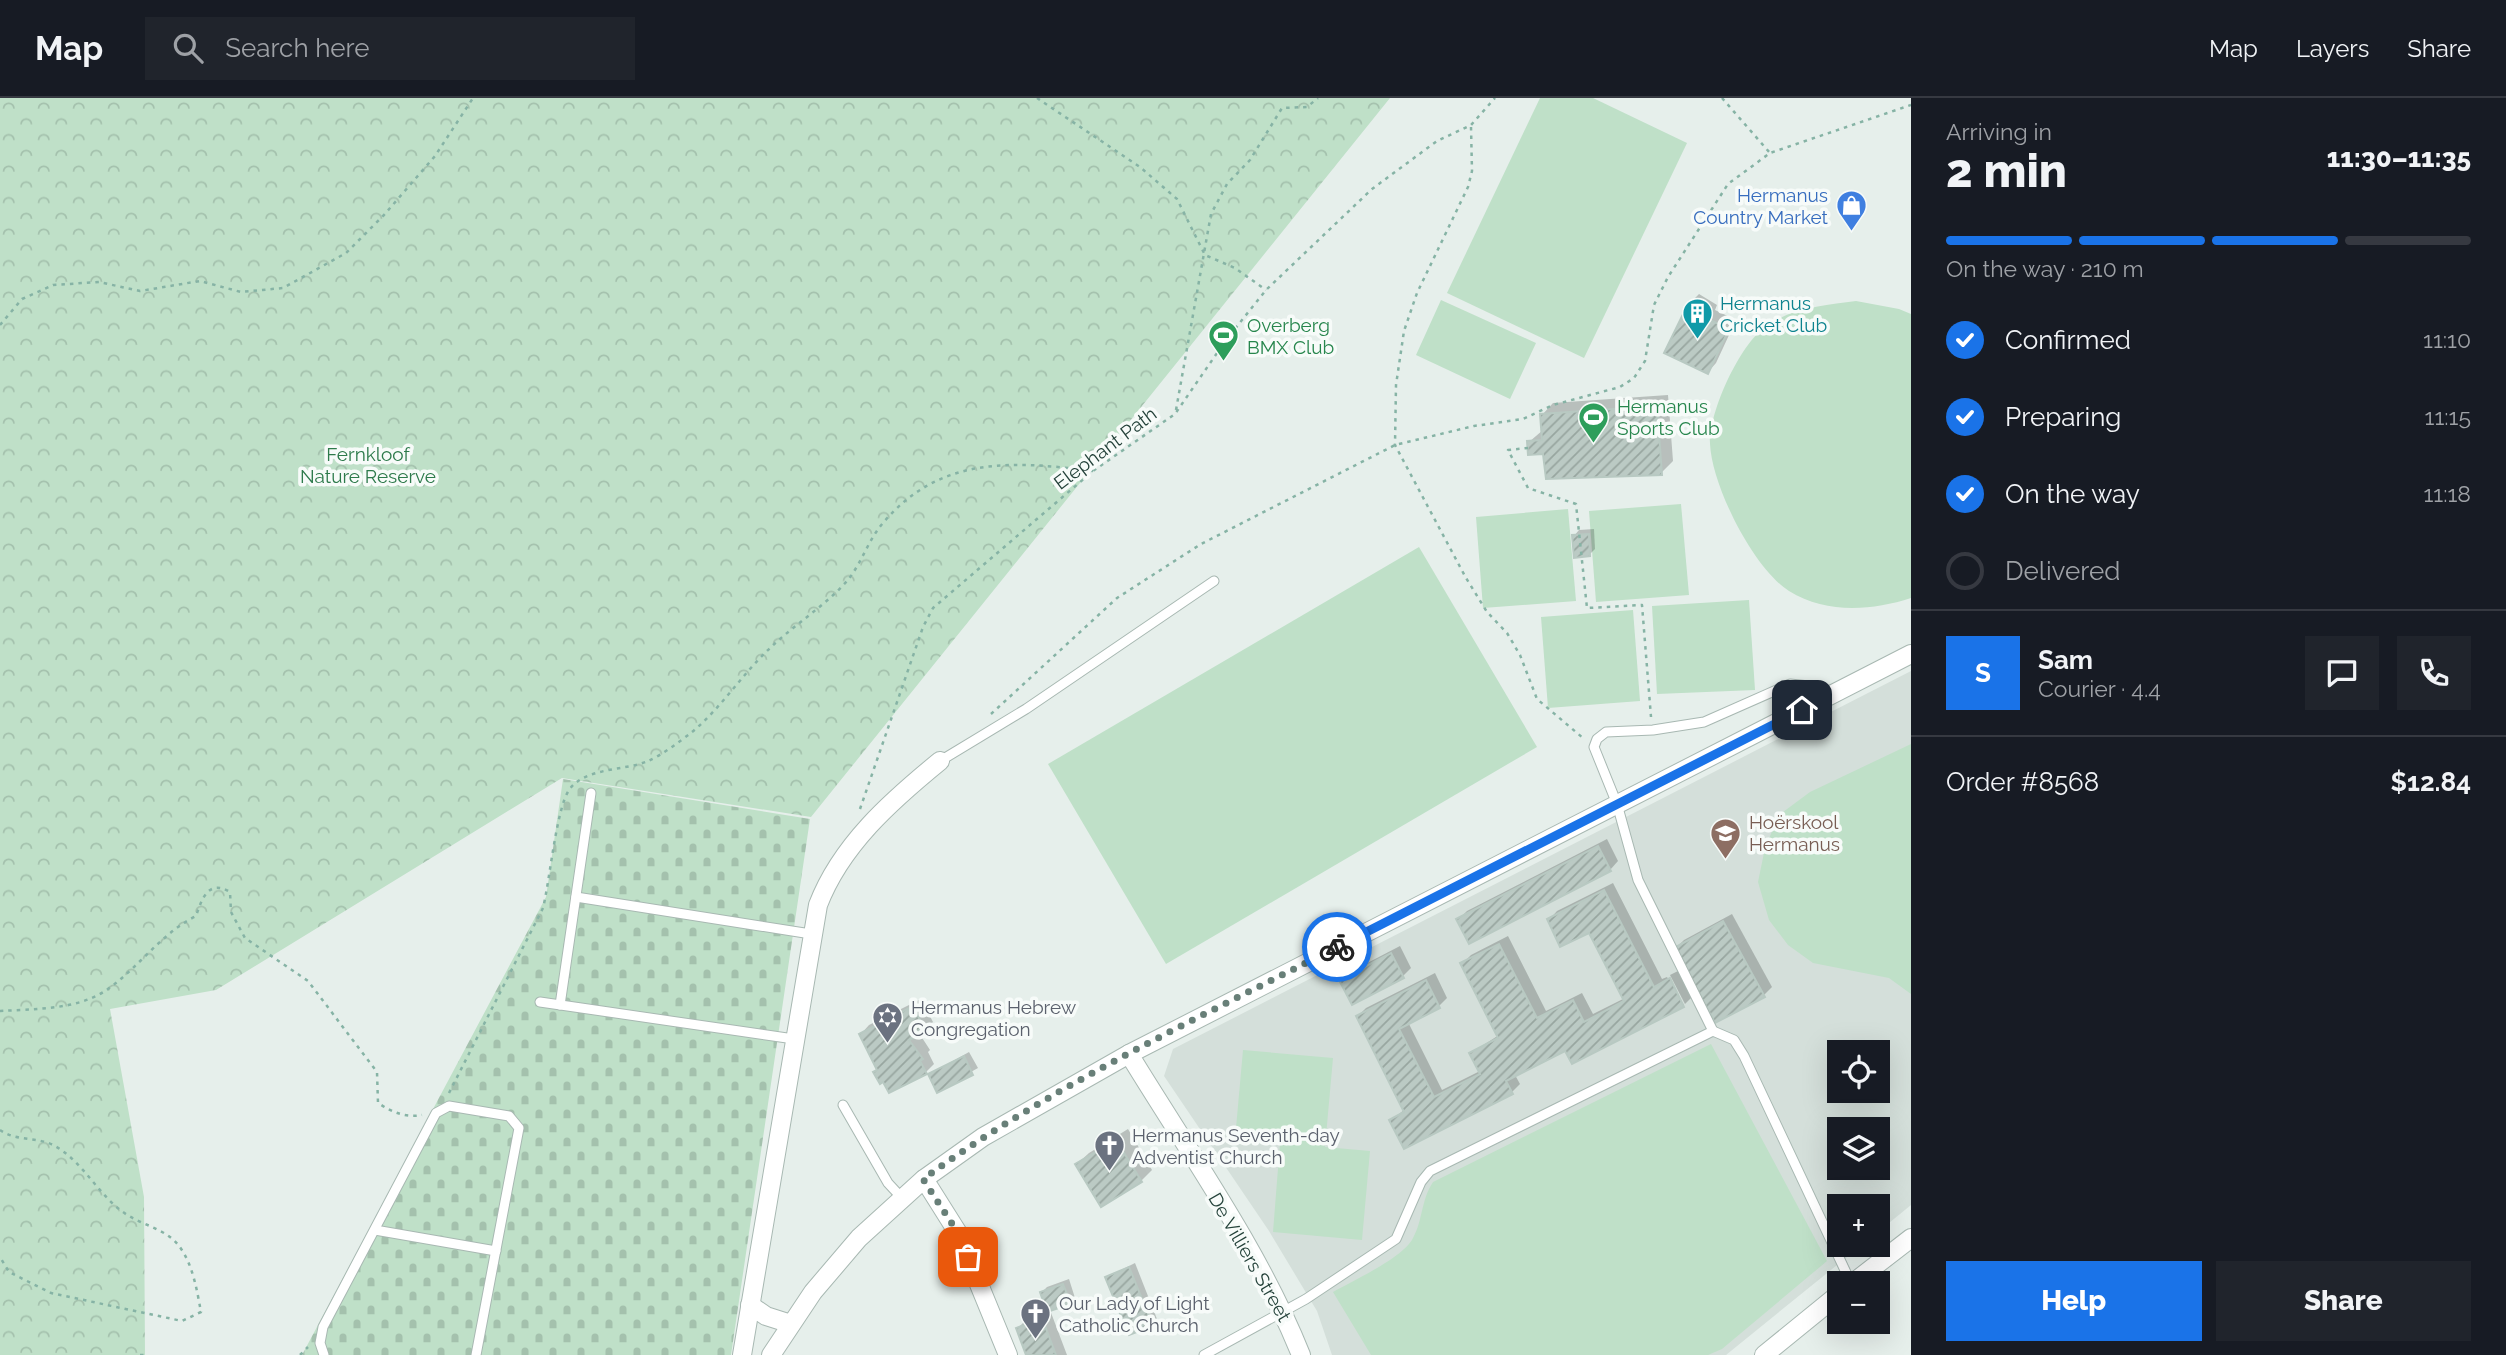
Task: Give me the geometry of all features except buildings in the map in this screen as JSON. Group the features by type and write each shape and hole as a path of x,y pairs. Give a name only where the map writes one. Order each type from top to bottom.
{"street":[{"path":"771,1355 838,1262 901,1197 923,1179 1035,1106 1129,1054 1911,654"},
{"path":"742,1355 811,934 824,891 846,852 891,803 940,761"},
{"name":"De Villiers Street","path":"1129,1054 1283,1311 1301,1355"},
{"path":"923,1179 958,1233 1008,1355"},
{"path":"1868,1271 1911,1238"},
{"path":"1764,1355 1827,1304"},
{"path":"750,1305 766,1316 791,1324"}],"lane":[{"path":"940,761 1026,709 1214,581"},
{"path":"1825,698 1810,686 1790,684 1704,722 1653,730 1606,732 1594,747 1617,804 1638,880 1713,1031 1734,1040 1744,1055 1846,1271"},
{"path":"560,1005 591,793"},
{"path":"576,897 811,934"},
{"path":"540,1002 794,1039"},
{"path":"1204,1355 1283,1311 1396,1239 1420,1182 1430,1171 1713,1031"},
{"path":"843,1105 888,1183 901,1197"},
{"path":"324,1355 320,1343 323,1328 438,1110 449,1106 509,1116 518,1123 519,1133 476,1355"},
{"path":"374,1230 496,1251"}],"path":[{"path":"0,325 22,299 53,285 99,282 140,291 200,281 241,292 283,288 346,253 375,225 435,156 472,98"},
{"path":"1037,98 1140,167 1177,199 1205,255 1236,268 1266,290"},
{"path":"1175,414 1211,214 1227,184 1250,160 1272,120 1282,108 1307,107 1318,98"},
{"path":"1495,98 1472,125 1469,143 1472,171 1468,187 1417,293 1404,331 1396,385 1395,445 1466,578 1487,612 1507,633 1520,655 1537,699 1594,747"},
{"path":"1722,98 1770,153"},
{"path":"989,716 1117,598 1201,544 1395,445 1474,426 1523,419 1553,405 1620,387 1634,378 1645,361 1654,305 1674,267 1728,184 1770,153 1911,105"},
{"name":"Elephant Path","path":"858,816 923,627 933,608 1093,471 1175,414 1226,340 1266,290 1372,188 1437,141 1472,125"},
{"path":"1528,447 1508,450 1528,488 1576,504 1587,608 1643,605 1653,730"},
{"path":"0,1011 74,1003 104,991 179,925 196,916 204,894 212,888 222,887 230,892 231,912 245,938 307,981 377,1072 378,1103 392,1112 411,1117 438,1110 543,908 552,875 558,824 569,790 587,777 648,761 693,731 768,650 845,584 857,569 882,524 911,495 943,478 990,464 1026,463 1093,471"},
{"path":"0,1130 13,1139 53,1145 70,1155 128,1215 153,1226 179,1246 195,1280 201,1312 182,1321 51,1293 9,1272 0,1257"},
{"path":"140,1355 148,1355"}],"shaded area":[{"name":"Hoërskool Hermanus","path":"1911,671 1911,1205 1890,1222 1890,1194 1827,1194 1827,1257 1847,1257 1726,1355 1332,1355 1317,1311 1269,1231 1164,1076 1173,1049"}],"green space":[{"name":"Fernkloof Nature Reserve","path":"0,98 1390,98 811,817 562,778 216,990 110,1009 144,1197 145,1355 0,1355"},
{"path":"1540,98 1593,98 1687,143 1584,358 1447,293"},
{"path":"1441,300 1536,343 1510,399 1416,355"},
{"path":"1856,301 1899,309 1911,314 1911,598 1865,608 1818,604 1789,591 1775,580 1749,545 1726,503 1712,461 1710,444 1715,415 1727,381 1755,336 1775,321 1797,311"},
{"path":"1681,504 1689,595 1596,602 1589,511"},
{"path":"1568,509 1576,601 1483,608 1476,517"},
{"path":"1419,547 1537,747 1166,964 1048,764"},
{"path":"1749,600 1755,690 1657,694 1652,606"},
{"path":"1633,610 1640,701 1548,708 1541,617"},
{"path":"1911,744 1911,994 1889,978 1813,963 1788,945 1769,920 1758,882 1765,848 1779,815 1810,792"},
{"path":"563,779 810,819 731,1355 302,1355 546,897"},
{"path":"1711,1044 1827,1261 1722,1349 1708,1355 1371,1355 1333,1292 1389,1261 1408,1246 1433,1182"},
{"path":"1243,1050 1333,1058 1325,1147 1370,1151 1362,1240 1273,1232 1280,1143 1235,1139"}],"way so far":[{"path":"968,1257 958,1233 923,1179 968,1147 1035,1106 1129,1054 1337,947"}],"place":[{"name":"Hermanus Country Market","path":"1851,233"},
{"name":"Hermanus Cricket Club","path":"1697,341"},
{"name":"Overberg BMX Club","path":"1224,363"},
{"name":"Hermanus Sports Club","path":"1594,444"},
{"name":"Hoërskool Hermanus","path":"1726,860"},
{"name":"Hermanus Hebrew Congregation","path":"888,1045"},
{"name":"Hermanus Seventh-day Adventist Church","path":"1109,1173"},
{"name":"Our Lady of Light Catholic Church","path":"1036,1341"}],"route":[{"path":"1337,947 1802,710"}]}
